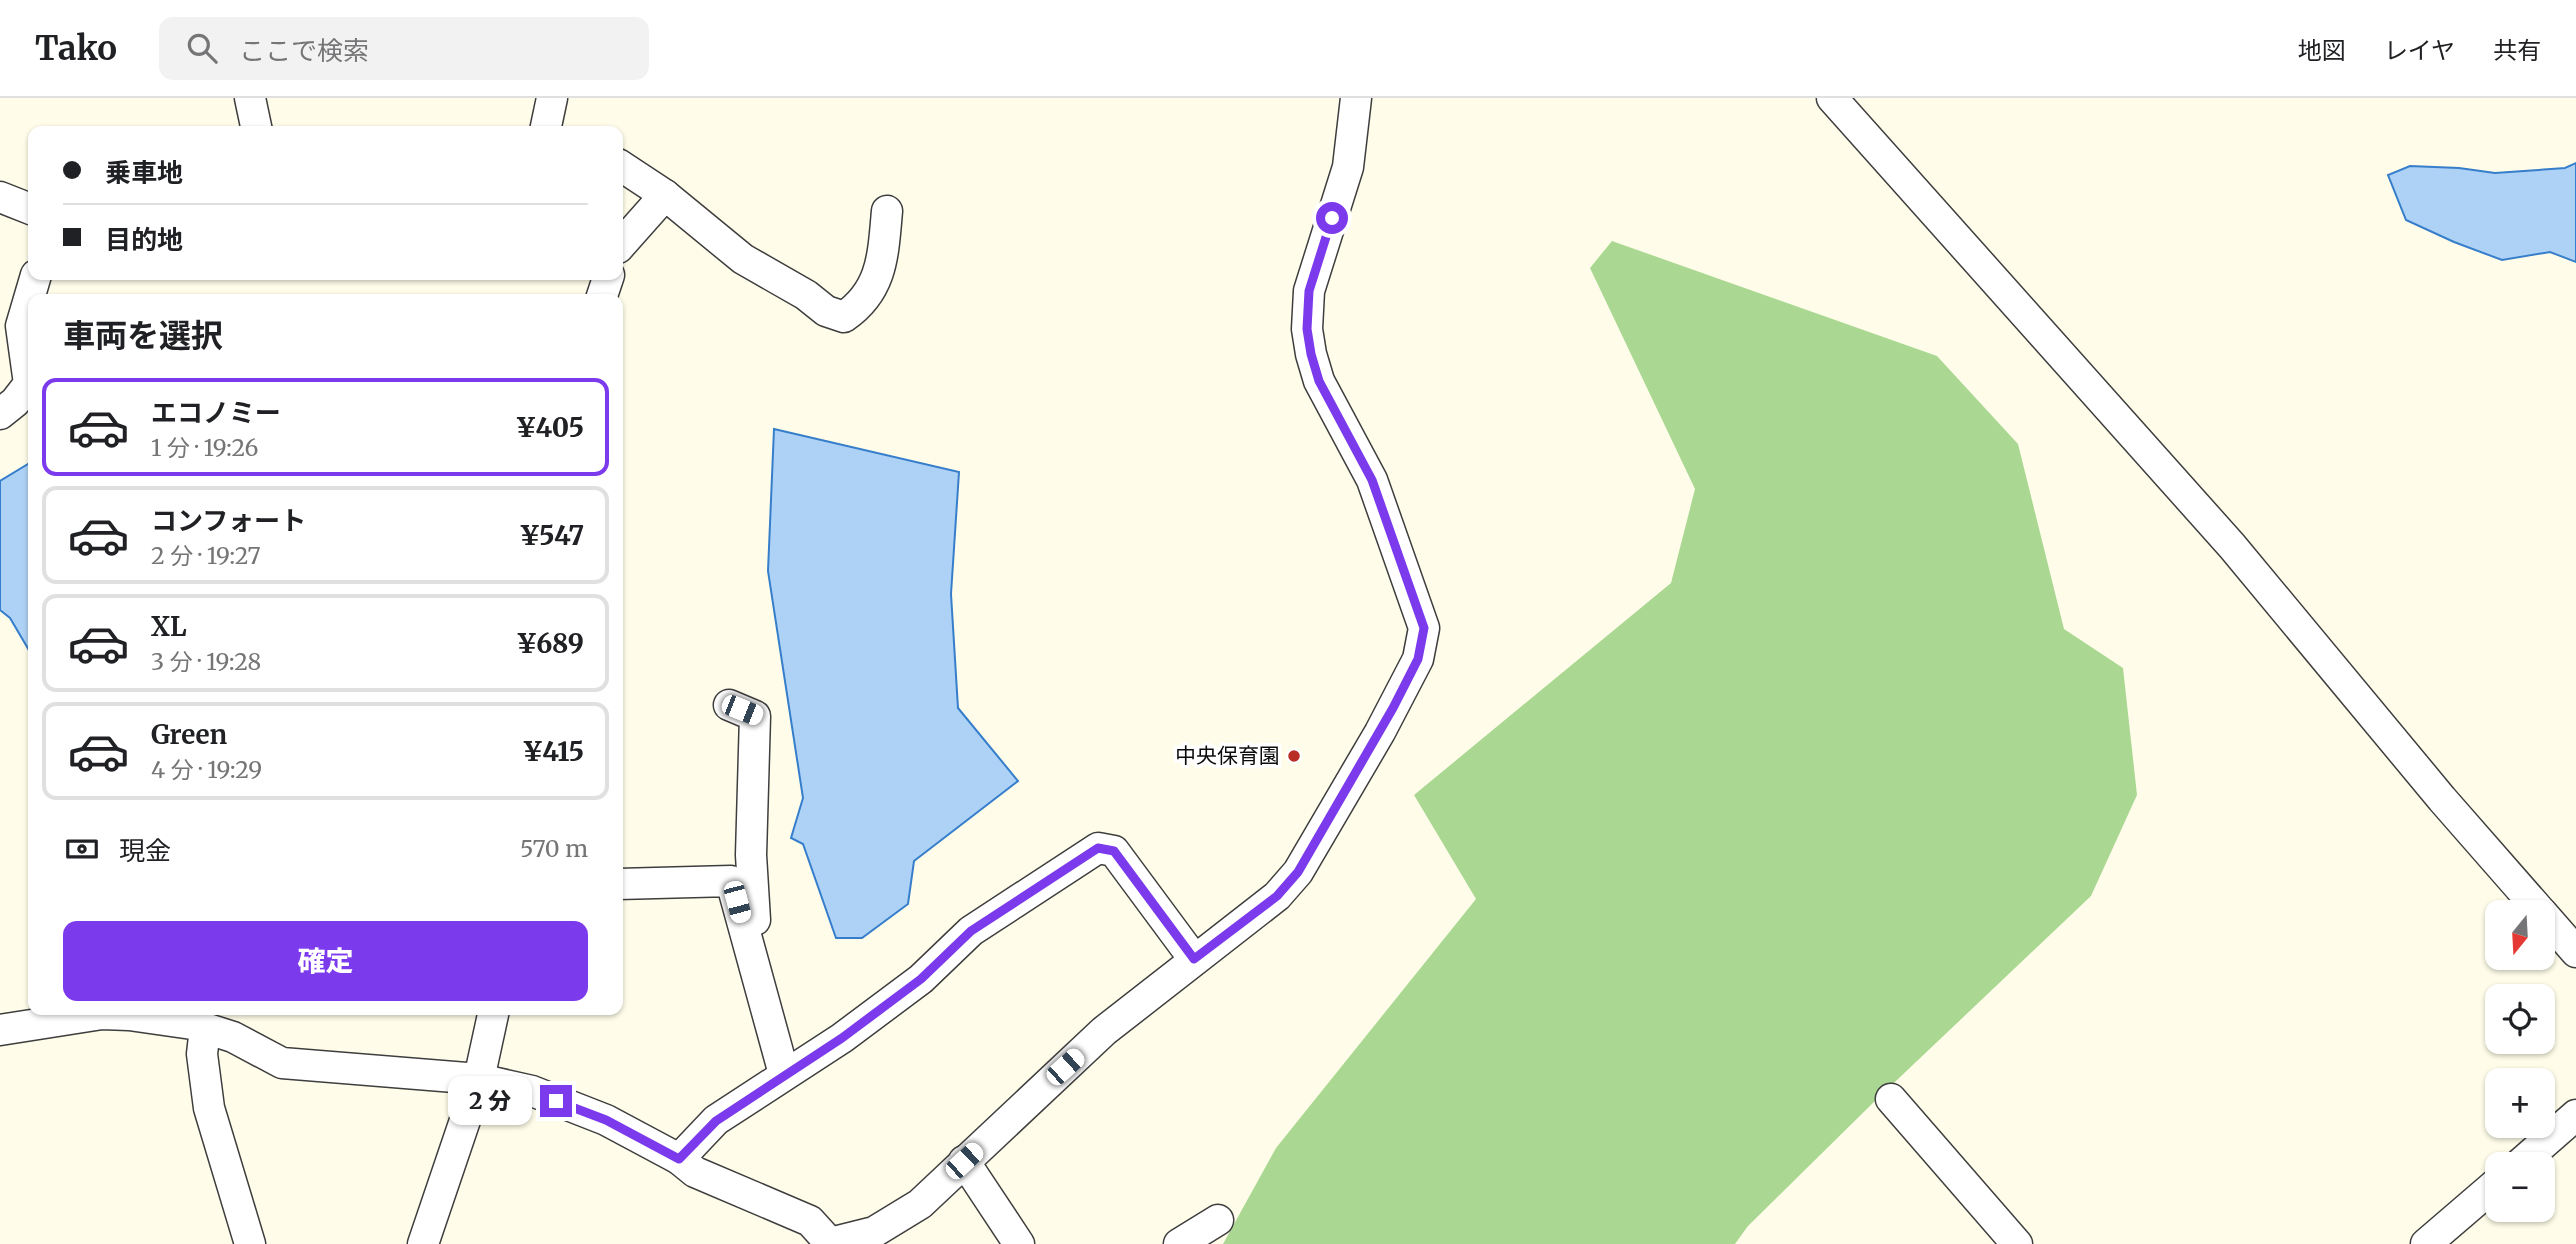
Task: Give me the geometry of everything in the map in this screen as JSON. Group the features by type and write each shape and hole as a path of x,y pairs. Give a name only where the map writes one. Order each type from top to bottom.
{"street":[{"path":"250,98 256,126"},
{"path":"546,126 552,98"},
{"path":"129,1015 205,1028 233,1037 282,1063 479,1079 532,1091 606,1120 679,1159 695,1172 810,1221 828,1244 874,1233 920,1204 1104,1031 1277,896 1298,872 1418,659 1424,628 1372,480 1319,381 1307,329 1309,291 1348,167 1356,98"},
{"path":"1832,98 2232,546 2442,799 2531,900"},
{"path":"623,167 665,195 743,259 806,295 826,311 844,317 870,294 882,263 887,211"},
{"path":"623,242 665,195"},
{"path":"0,197 28,208"},
{"path":"28,299 22,326 28,376"},
{"path":"0,414 15,402 28,385"},
{"path":"729,705 755,716 751,855 756,933 754,966"},
{"path":"679,1159 716,1121 842,1038 921,979 971,931 1098,848 1114,851 1194,959"},
{"path":"623,884 731,881 784,1074"},
{"path":"2555,928 2576,952"},
{"path":"0,1030 96,1015"},
{"path":"423,1244 479,1079 493,1015"},
{"path":"205,1028 202,1054 209,1108 250,1244"},
{"path":"1891,1099 2017,1244"},
{"path":"2534,1152 2576,1115"},
{"path":"964,1161 1019,1244"},
{"path":"2426,1244 2485,1193"},
{"path":"1179,1244 1218,1220"}],"green space":[{"path":"1612,241 1937,356 2018,444 2064,629 2123,668 2137,795 2091,896 1878,1098 1748,1226 1735,1244 1223,1244 1276,1148 1476,899 1414,795 1671,583 1695,489 1590,268"}],"water":[{"path":"2576,163 2576,262 2550,252 2502,260 2406,220 2388,175 2410,166 2495,173 2565,168"},
{"path":"774,429 959,472 951,594 958,708 1018,781 914,861 908,904 862,938 836,938 803,844 791,838 803,798 768,571"},
{"path":"28,464 28,649 10,618 0,610 0,481"}],"place":[{"name":"中央保育園","path":"1294,756"}],"route":[{"path":"556,1101 606,1120 679,1159 716,1121 842,1038 921,979 971,931 1098,848 1114,851 1194,959 1277,896 1298,872 1380,733 1418,659 1424,628 1372,480 1319,381 1311,354 1307,329 1309,291 1332,218"}]}
